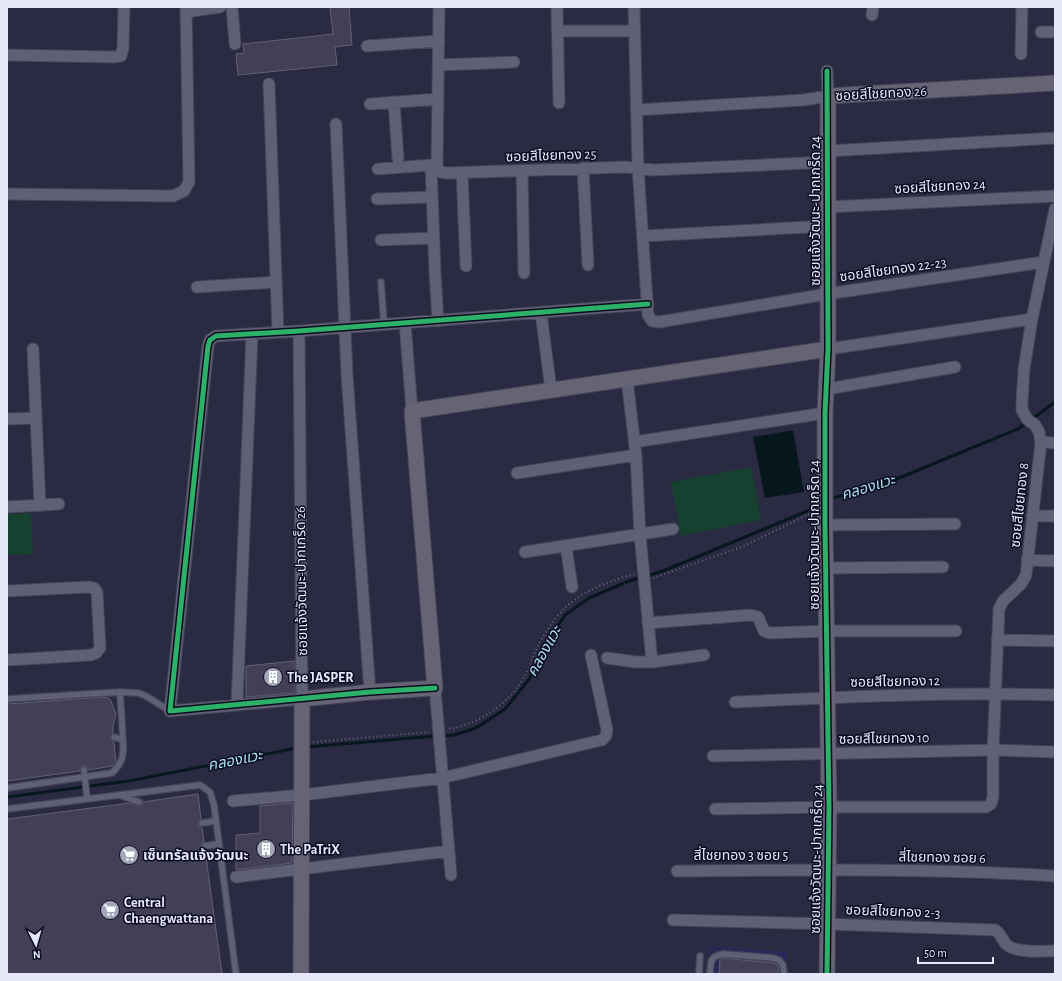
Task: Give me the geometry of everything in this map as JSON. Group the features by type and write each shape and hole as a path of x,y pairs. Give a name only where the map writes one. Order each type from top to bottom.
{"street":[{"path":"7,55 121,56 124,48 124,7"},
{"path":"7,194 173,196 184,191 189,182 186,9 220,7"},
{"path":"232,7 235,44"},
{"name":"ซอยสีไชยทอง 25","path":"439,7 437,167 440,172 462,173 625,167 653,170 828,157"},
{"path":"557,7 559,103"},
{"path":"435,688 370,692 170,711 208,346 210,340 216,336 346,328 648,304 638,168 634,7"},
{"path":"1021,54 1022,7"},
{"path":"557,31 634,31"},
{"path":"1041,32 1055,32"},
{"path":"368,46 439,41"},
{"path":"439,65 514,62"},
{"path":"827,71 828,96"},
{"name":"ซอยสีไชยทอง 26","path":"636,110 803,100 828,96 1055,83"},
{"path":"269,84 278,332"},
{"name":"ซอยแจ้งวัฒนะ-ปากเกร็ด 24","path":"827,974 829,807 826,631 825,413 828,349 828,96"},
{"path":"370,104 438,99"},
{"path":"394,102 398,158"},
{"path":"336,124 347,375 370,692"},
{"path":"828,157 1055,138"},
{"path":"378,169 431,165 438,321"},
{"path":"583,168 588,265"},
{"path":"522,171 524,273"},
{"path":"462,173 466,266"},
{"name":"ซอยสีไชยทอง 24","path":"827,207 1055,196"},
{"path":"377,199 432,197"},
{"path":"1055,209 1032,319 1024,369 1022,402 1022,410 1039,432 1041,442 1055,443"},
{"path":"643,236 827,226"},
{"path":"381,240 434,238"},
{"name":"ซอยสีไชยทอง 22-23","path":"648,304 648,315 652,321 659,322 827,294 1044,262"},
{"path":"197,287 276,282"},
{"path":"541,313 551,390"},
{"path":"412,411 1032,319"},
{"path":"405,323 438,736 451,875"},
{"name":"ซอยแจ้งวัฒนะ-ปากเกร็ด 26","path":"299,331 302,699 301,974"},
{"path":"237,705 252,334"},
{"path":"33,349 40,506"},
{"path":"827,389 956,367"},
{"path":"627,379 636,456 640,534 652,662"},
{"path":"634,442 825,413"},
{"path":"7,419 36,418"},
{"name":"ซอยสีไชยทอง 8","path":"829,807 986,807 991,804 999,609 1003,601 1021,584 1026,574 1041,442"},
{"path":"517,473 636,456"},
{"path":"7,507 59,504"},
{"path":"1032,516 1055,516"},
{"path":"825,525 955,524"},
{"path":"525,552 673,529"},
{"path":"566,546 572,587"},
{"path":"1027,560 1055,561"},
{"path":"826,568 942,566"},
{"path":"7,592 89,587 94,588 97,592 100,648 96,653 91,655 7,660"},
{"path":"648,623 750,615 758,617 764,631 770,633 826,631 956,631"},
{"path":"997,640 1055,641"},
{"path":"233,801 302,795 442,778 602,740 606,736 607,730 591,655"},
{"path":"607,658 636,662 652,662 704,655"},
{"name":"ซอยสีไชยทอง 12","path":"735,702 995,693 1055,695"},
{"name":"ซอยสีไชยทอง 10","path":"713,756 993,750 1055,752"},
{"path":"715,809 829,807"},
{"path":"236,877 448,850"},
{"name":"สี่ไชยทอง 3 ซอย 5","path":"678,871 829,870"},
{"name":"สี่ไชยทอง ซอย 6","path":"829,870 999,873 1055,876"},
{"name":"ซอยสีไชยทอง 2-3","path":"673,920 995,930 1000,934 1005,944 1015,950 1055,951"}],"lane":[{"path":"381,282 384,325"},
{"path":"7,699 120,692 138,693 170,711"},
{"path":"7,788 86,780 112,773 120,765 124,754 120,692"},
{"path":"114,737 123,740"},
{"path":"84,770 88,798"},
{"path":"7,809 200,785 210,792 214,805 236,974"},
{"path":"119,795 139,802"},
{"path":"202,823 216,821"},
{"path":"205,846 218,844"},
{"path":"710,974 711,960 715,956 723,954 773,958 779,960 783,965 784,974"},
{"path":"699,974 700,956"}],"path":[{"path":"302,747 438,736 478,720 501,705 518,687 527,673 535,650 547,631 562,611 583,595 610,581 644,576 742,547 825,502"}],"shaded area":[{"path":"793,430 804,492 765,498 753,437"},
{"path":"710,946 787,952 785,974 708,974"}],"green space":[{"path":"751,467 761,520 681,536 671,482"},
{"path":"31,513 33,554 7,555 7,514"}],"building":[{"path":"330,7 349,7 352,45 335,47 337,65 238,75 236,54 244,53 243,44 333,34"},
{"name":"The JASPER","path":"295,661 295,693 246,697 246,666"},
{"path":"103,697 110,699 116,714 113,733 110,736 111,740 114,742 116,762 113,766 88,770 86,766 83,766 80,768 80,771 7,781 7,704"},
{"name":"Central Chaengwattana","path":"198,794 201,819 198,823 199,826 202,827 204,842 201,846 202,849 205,850 222,974 7,974 7,819 130,803 139,806 142,805 143,802"},
{"name":"The PaTriX","path":"293,803 292,863 236,870 236,835 260,833 260,806"},
{"path":"723,958 774,963 779,966 778,974 719,974 720,959"}],"waterway":[{"name":"คลองแวะ","path":"1032,419 1055,402"},
{"name":"คลองแวะ","path":"830,499 899,478 1018,429 1027,422"},
{"name":"คลองแวะ","path":"442,736 454,735 476,728 505,709 530,678 543,648 565,615 589,598 629,581 663,571 810,510 820,504"},
{"name":"คลองแวะ","path":"306,747 436,736"},
{"name":"คลองแวะ","path":"7,797 129,781 297,748"}],"cycle path":[{"path":"827,71 828,349 825,413 825,525 829,807 827,974"},
{"path":"435,688 370,692 170,711 208,346 210,340 216,336 648,304"}],"place":[{"name":"The JASPER","path":"273,677"},
{"name":"The PaTriX","path":"266,849"},
{"name":"เซ็นทรัลแจ้งวัฒนะ","path":"129,855"},
{"name":"Central Chaengwattana","path":"110,910"}]}
